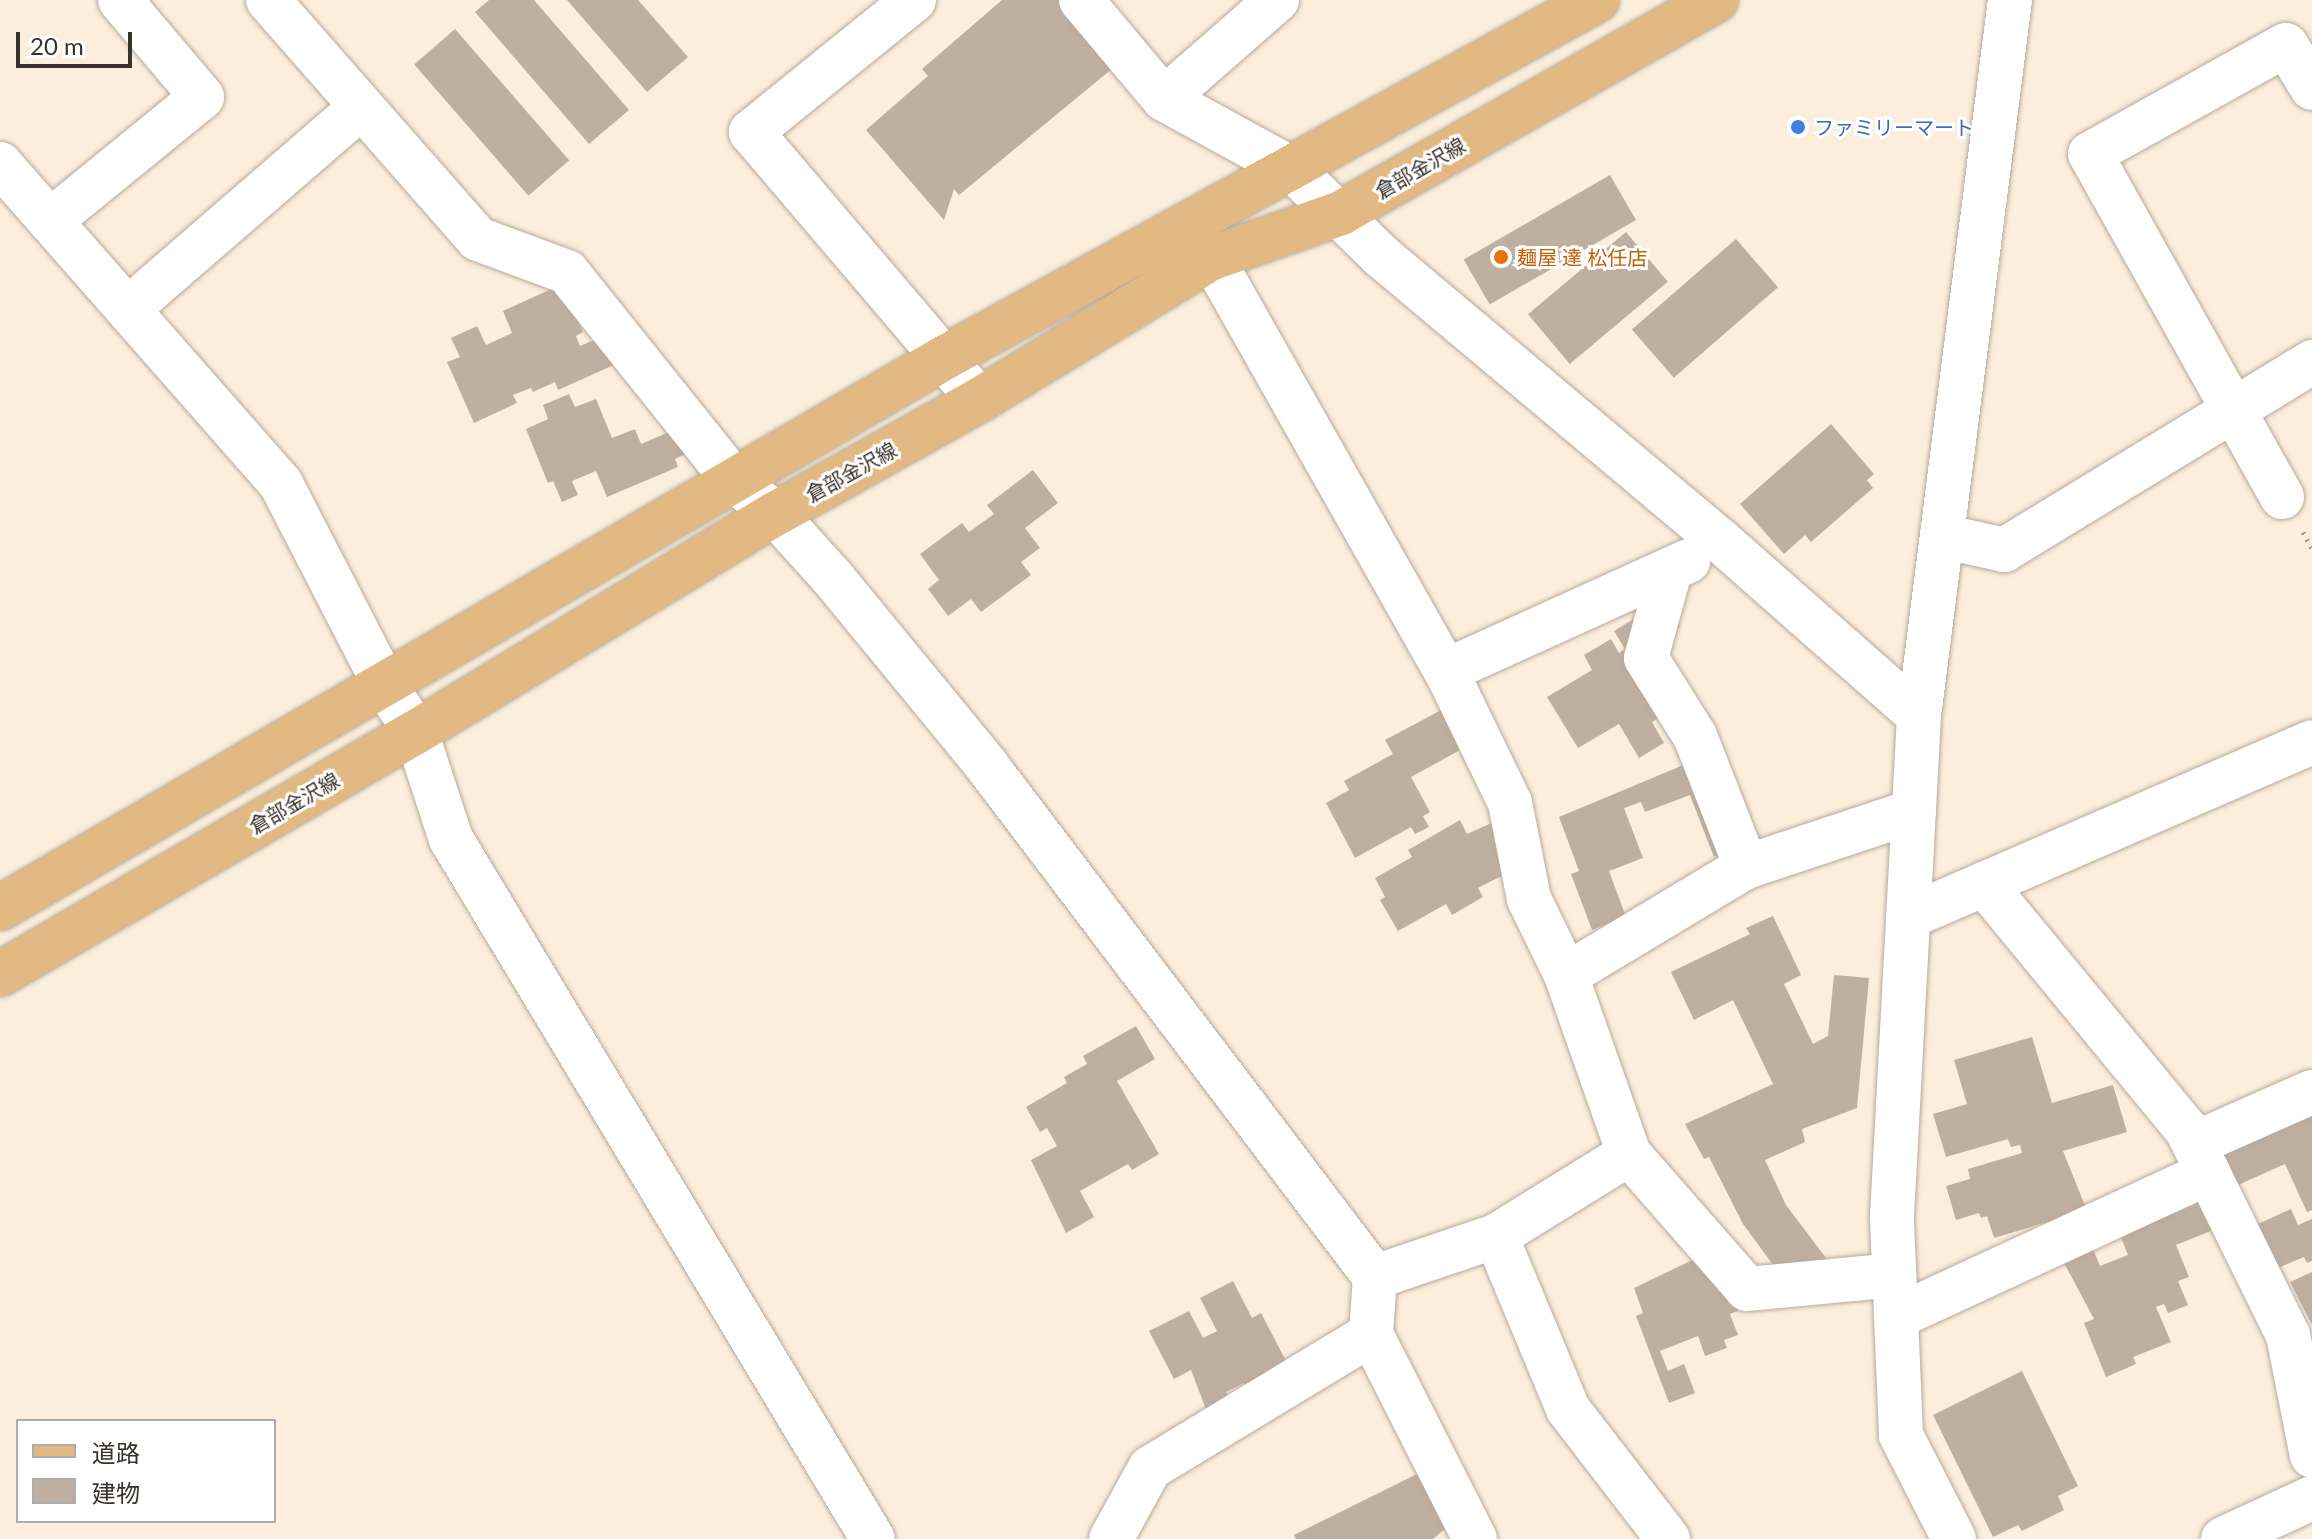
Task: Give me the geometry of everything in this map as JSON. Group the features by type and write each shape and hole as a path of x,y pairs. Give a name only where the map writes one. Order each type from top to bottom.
{"main road":[{"path":"0,908 386,687 733,479 942,359 1597,0"},
{"name":"倉部金沢線","path":"0,974 416,732 775,514 979,400 1212,258 1341,213 1716,0"}],"street":[{"path":"50,221 202,97 120,0"},
{"path":"268,0 478,239 567,272 733,479 775,514 987,766 1375,1277 1371,1334 1475,1539"},
{"path":"914,0 751,132 979,400"},
{"path":"1081,0 1164,99 1292,169 1341,213 1381,256 1723,543 1919,716"},
{"path":"1164,99 1277,0"},
{"path":"1954,1539 1901,1435 1894,1275 1919,716 2010,0"},
{"path":"2282,497 2090,154 2286,45 2312,88"},
{"path":"128,309 360,108"},
{"path":"1,165 281,484 386,687 416,732 451,839 873,1539"},
{"path":"1212,258 1446,671 1510,803 1529,899 1566,975 1629,1154 1747,1289 1894,1275"},
{"path":"1942,536 2004,550 2231,408 2312,362"},
{"path":"1446,671 1670,571 1723,543"},
{"path":"1670,571 1646,658 1695,736 1746,867"},
{"path":"1908,917 2312,742"},
{"path":"1566,975 1746,867 1914,811"},
{"path":"1984,884 2201,1159 2288,1335 2312,1456"},
{"path":"1896,1317 2201,1159 2312,1092"},
{"path":"1375,1277 1496,1236 1629,1154"},
{"path":"1496,1236 1568,1409 1668,1539"},
{"path":"1111,1539 1150,1468 1371,1334"},
{"path":"2223,1539 2312,1498"}],"building":[{"path":"489,0 534,0 629,110 589,144 475,12"},
{"path":"567,0 638,0 688,57 647,92"},
{"path":"1002,0 1102,0 1113,68 959,195 954,189 944,220 866,130 928,76 922,69"},
{"path":"455,29 569,160 528,196 414,64"},
{"path":"1610,175 1636,220 1490,305 1464,260"},
{"path":"1626,232 1668,282 1570,364 1528,314"},
{"path":"1736,239 1778,287 1674,378 1632,330"},
{"path":"562,284 583,332 576,336 580,346 603,336 616,364 558,390 555,382 533,392 531,388 513,395 517,403 474,423 447,362 460,357 451,338 477,326 486,345 512,333 503,311"},
{"path":"569,394 575,407 596,399 612,438 635,429 641,444 676,429 686,454 675,459 678,467 607,497 596,471 572,481 578,495 562,502 553,481 548,483 526,429 548,419 543,405"},
{"path":"1831,424 1874,474 1867,480 1873,488 1811,542 1805,535 1784,554 1740,504"},
{"path":"1033,470 1058,503 1025,528 1040,548 1021,562 1031,575 981,612 971,599 948,616 928,589 939,580 920,554 962,523 969,532 994,514 987,505"},
{"path":"1665,600 1680,627 1633,655 1667,713 1652,722 1664,743 1639,758 1619,724 1578,748 1547,697 1592,670 1584,655 1611,639 1619,653 1625,649 1614,631"},
{"path":"1462,699 1482,738 1411,777 1430,812 1423,816 1429,827 1415,834 1411,827 1355,858 1326,803 1349,790 1344,781 1393,754 1385,740"},
{"path":"1705,756 1725,853 1714,857 1690,795 1645,812 1641,802 1624,808 1643,858 1609,871 1626,917 1592,930 1571,874 1579,871 1559,817"},
{"path":"1512,814 1527,863 1478,888 1483,897 1452,915 1446,904 1398,931 1380,900 1385,897 1375,878 1412,857 1408,850 1460,820 1467,834"},
{"path":"1773,916 1801,975 1784,984 1813,1044 1828,1036 1834,975 1869,978 1857,1108 1802,1129 1805,1142 1765,1160 1786,1205 1829,1262 1782,1277 1743,1224 1709,1157 1704,1159 1685,1124 1773,1084 1733,1000 1694,1020 1671,972 1750,934 1746,928"},
{"path":"1136,1026 1155,1059 1117,1081 1159,1154 1132,1170 1128,1164 1080,1191 1094,1217 1066,1233 1031,1160 1057,1146 1047,1128 1040,1132 1026,1107 1067,1083 1064,1077 1087,1064 1083,1056"},
{"path":"2032,1037 2052,1103 2113,1085 2127,1132 2063,1151 2090,1218 2049,1229 2047,1222 1994,1238 1987,1216 1981,1218 1979,1213 1956,1220 1946,1186 1970,1179 1968,1169 2022,1153 2020,1145 2011,1147 2008,1139 1946,1157 1933,1114 1967,1104 1954,1060"},
{"path":"2312,1113 2312,1210 2307,1212 2285,1164 2236,1186 2220,1150"},
{"path":"2204,1201 2216,1229 2176,1245 2189,1277 2178,1281 2188,1305 2168,1313 2164,1304 2156,1307 2171,1342 2133,1357 2136,1364 2106,1377 2084,1323 2094,1319 2063,1261 2093,1249 2100,1266 2128,1255 2120,1235"},
{"path":"2291,1209 2298,1225 2312,1219 2312,1261 2307,1263 2304,1257 2278,1268 2258,1224"},
{"path":"1711,1251 1738,1311 1730,1314 1738,1335 1724,1340 1727,1348 1705,1356 1698,1336 1660,1351 1668,1371 1684,1364 1695,1393 1669,1403 1636,1316 1643,1313 1634,1288"},
{"path":"2312,1272 2312,1325 2290,1282"},
{"path":"1233,1281 1252,1318 1261,1313 1296,1380 1253,1402 1244,1383 1226,1392 1240,1420 1215,1433 1191,1370 1174,1379 1149,1331 1189,1311 1203,1338 1217,1331 1200,1298"},
{"path":"2022,1371 2078,1486 2058,1496 2064,1510 2022,1531 2018,1525 1993,1537 1933,1415"},
{"path":"1419,1473 1446,1528 1433,1539 1296,1539 1294,1535"}],"place":[{"name":"ファミリーマート","path":"1798,127"},
{"name":"麺屋 達 松任店","path":"1501,257"}]}
